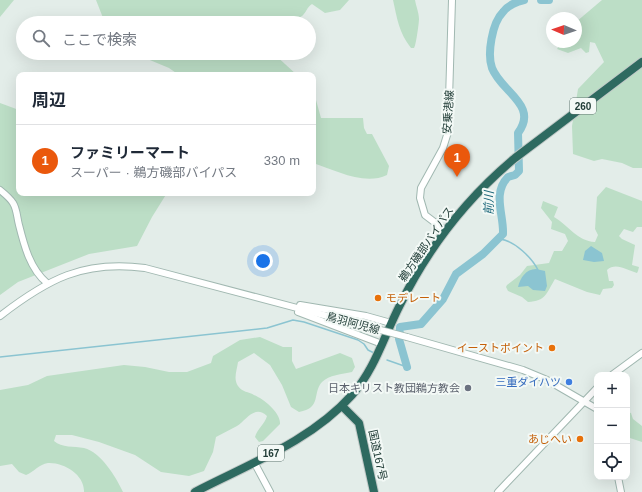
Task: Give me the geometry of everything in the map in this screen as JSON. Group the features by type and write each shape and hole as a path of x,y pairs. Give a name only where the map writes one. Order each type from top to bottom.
{"highway":[{"name":"鵜方磯部バイパス","path":"195,492 310,431 342,406 362,382 372,367 391,323 414,277 446,231 476,194 515,158 642,62"},
{"name":"国道167号","path":"342,406 359,423 374,492"}],"main road":[{"name":"安乗港線","path":"446,231 425,215 420,198 422,188 443,148 448,132 452,0"},
{"path":"0,190 11,199 32,266 39,276 47,283"},
{"name":"鳥羽阿児線","path":"0,316 47,283 77,272 104,266 132,266 145,268 407,337 523,370 585,401 596,408"},
{"path":"269,300 366,316 391,323"},
{"path":"269,300 382,344"},
{"path":"616,372 642,353"},
{"path":"498,492 594,391"},
{"path":"254,462 270,492"},
{"path":"619,480 621,492"}],"green space":[{"path":"0,0 14,0 0,17"},
{"path":"96,0 349,0 340,10 325,13 312,4 302,16 102,16"},
{"path":"393,0 415,0 419,19 414,48 411,48 401,31"},
{"path":"602,0 642,0 642,168 633,168 622,163 602,159 594,161 573,154 572,126 578,89 604,62 595,43 590,42 589,52 586,53 581,48 582,17"},
{"path":"558,48 581,48 568,53 557,49"},
{"path":"150,60 281,60 294,72 175,72"},
{"path":"316,100 321,118 363,118 364,128 367,134 372,134 389,166 387,175 378,178 359,178 316,164"},
{"path":"0,103 16,109 16,196 165,196 137,246 89,254 18,282 0,295"},
{"path":"606,187 642,201 642,227 637,227 633,232 624,229 619,236 635,245 632,265 639,267 637,273 621,267 610,268 607,270 609,281 613,281 614,285 612,288 603,289 600,295 587,292 555,279 545,296 539,300 528,302 522,297 508,291 506,287 507,285 520,275 527,266 549,263 554,251 562,251 568,241 565,234 551,229 552,222 541,208 543,201 558,207 554,217 578,236 595,242 598,235 595,229 597,197"},
{"path":"260,337 283,347 292,347 292,361 296,369 340,353 352,358 355,367 352,372 336,375 322,382 317,391 314,404 306,410 299,412 291,407 282,385 270,365 254,353 238,362 236,377 238,386 242,390 267,403 278,415 280,424 263,441 259,442 255,437 257,431 265,422 267,416 259,412 251,414 237,426 216,437 213,452 204,471 189,476 161,472 135,455 99,442 72,435 56,435 54,441 64,446 84,448 96,454 112,473 123,492 84,492 81,480 77,475 67,467 54,463 42,465 26,475 19,472 12,464 0,466 0,390 28,385 47,376 124,365 145,367 169,372 187,372 211,363 213,356 240,340"},
{"path":"630,413 633,419 642,426 642,442 630,438"}],"water":[{"path":"591,246 602,253 604,261 594,262 583,260 585,251"},
{"path":"536,269 545,271 547,286 545,291 533,290 528,286 518,287 520,280 526,272"}],"waterway":[{"name":"前川","path":"407,367 399,339 400,327 421,324 443,299 456,274 483,254 503,234 500,204 501,190 503,183 508,177 515,175 519,171 518,133 523,123 524,114 521,106 497,77 492,68 490,47 493,31 499,17 510,6 524,0"},
{"name":"前川","path":"541,0 549,0"},
{"path":"500,239 506,240 522,251 532,260 538,270"},
{"path":"0,357 267,328 293,320 304,322 358,340 364,344 368,350 374,353"},
{"path":"387,360 407,367"}],"place":[{"name":"ファミリーマート","path":"457,177"},
{"name":"モデレート","path":"378,298"},
{"name":"イーストポイント","path":"552,348"},
{"name":"三重ダイハツ","path":"569,382"},
{"name":"日本キリスト教団鵜方教会","path":"468,388"},
{"name":"あじへい","path":"580,439"}]}
